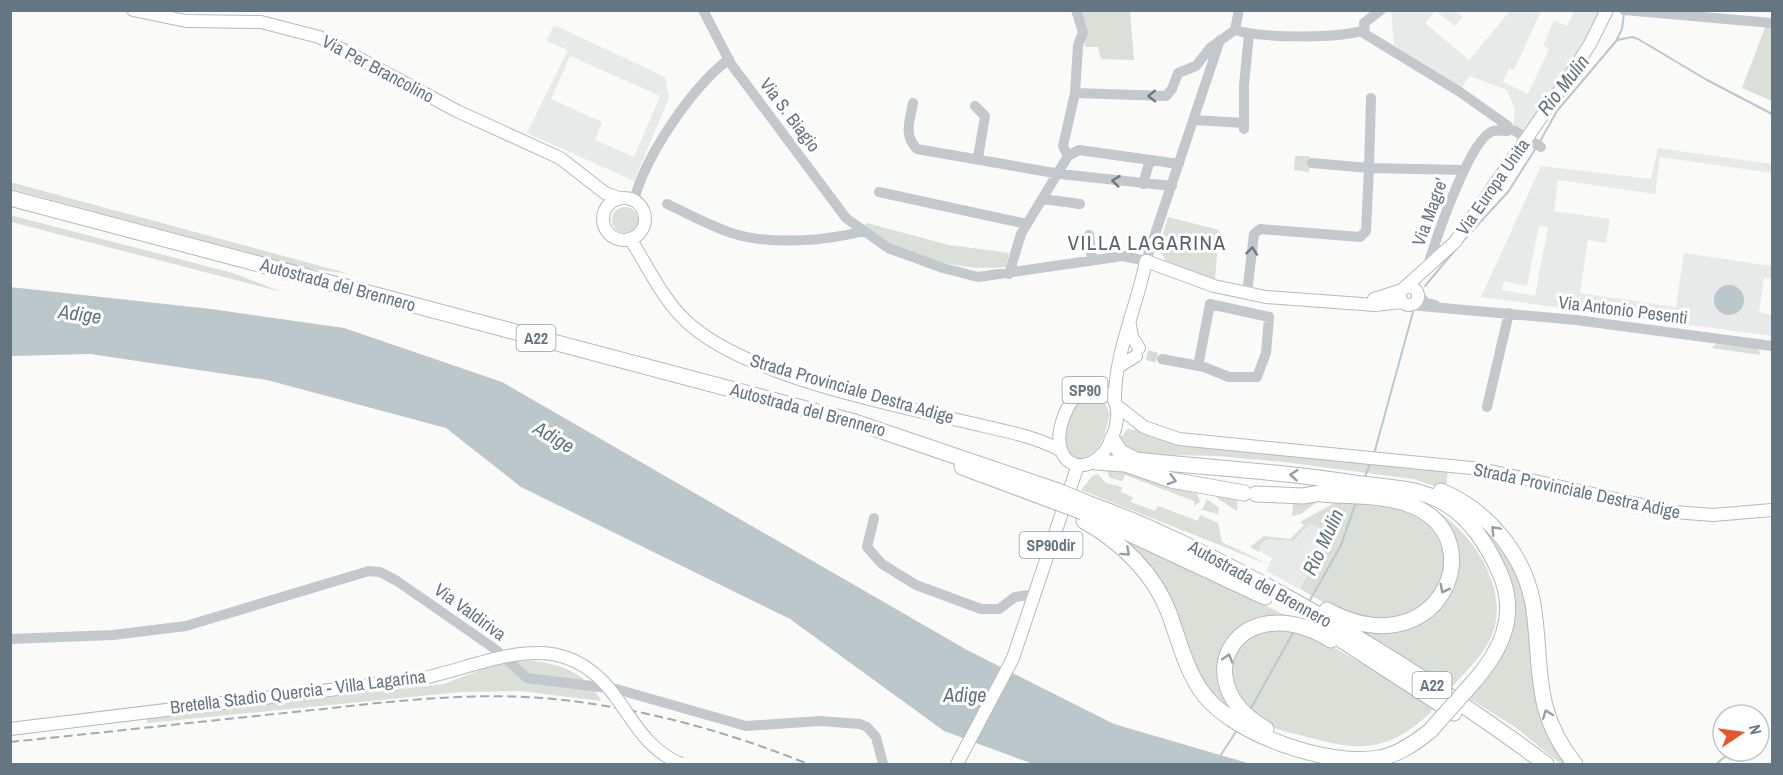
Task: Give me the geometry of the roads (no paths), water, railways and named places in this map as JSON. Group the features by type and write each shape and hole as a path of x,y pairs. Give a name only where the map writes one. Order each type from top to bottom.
{"highway":[{"name":"Autostrada del Brennero","path":"10,198 844,419 904,437 1083,511 1295,607 1375,647 1546,765"},
{"name":"Autostrada del Brennero","path":"10,207 854,432 947,461 1056,500"},
{"path":"1114,435 1120,452 1136,460 1330,478 1373,488 1412,505 1431,517 1439,526 1450,556 1450,578 1443,595 1426,613 1416,619 1389,625 1313,616"},
{"path":"1083,511 1152,580 1168,609 1192,676 1220,713 1238,717 1251,726 1303,749 1356,760 1378,758 1397,752 1427,728 1495,655 1507,627 1506,590 1496,564 1472,528 1448,504 1422,492 1373,488 1339,489 1303,496 1250,493 1171,480 1115,462 1096,462"},
{"path":"1373,488 1414,482 1444,492 1483,518 1509,547 1523,572 1531,597 1539,684 1546,713 1556,735 1575,765"},
{"name":"Autostrada del Brennero","path":"1083,511 1181,540 1295,607"},
{"path":"1238,717 1226,686 1225,672 1229,652 1240,636 1253,626 1274,621 1295,607"},
{"name":"Autostrada del Brennero","path":"1313,616 1387,669 1531,765"}],"main road":[{"name":"Via Per Brancolino","path":"133,10 186,21 261,22 319,37 457,111 560,158 614,201"},
{"name":"Via Europa Unita","path":"1405,299 1428,266 1455,242 1534,144 1590,44 1606,10"},
{"path":"634,200 645,215 636,236 617,239 606,231 603,217 614,201 634,200"},
{"name":"Strada Provinciale Destra Adige","path":"636,236 670,304 685,321 704,337 748,360 836,388 1018,435 1058,449"},
{"path":"1115,403 1119,364 1146,261 1214,286 1266,297 1375,305 1405,299 1410,286 1418,293"},
{"name":"Via Europa Unita","path":"1418,293 1419,281 1428,266"},
{"path":"1093,389 1104,381 1119,364 1141,353 1132,337 1130,323"},
{"name":"SP90","path":"1078,465 1065,459 1058,449 1059,429 1071,400 1083,391 1101,390 1144,427"},
{"name":"SP90","path":"1114,435 1118,418 1115,403"},
{"name":"SP90","path":"1114,435 1125,426 1144,427"},
{"name":"Strada Provinciale Destra Adige","path":"1144,427 1191,441 1482,469 1674,512 1713,515 1773,510"},
{"name":"Strada Provinciale Destra Adige","path":"1018,435 1044,437 1059,429"},
{"path":"1078,465 1096,462 1114,435"},
{"name":"SP90dir","path":"959,761 1013,658 1078,465"},
{"name":"Bretella Stadio Quercia - Villa Lagarina","path":"10,729 419,679 449,673 507,654 535,651 561,656 585,666 603,679 652,746 681,765"}],"street":[{"name":"Via S. Biagio","path":"703,10 729,59 846,218 888,248 943,268 978,277 1009,274 1089,257 1132,256 1146,261"},
{"path":"1068,156 1063,146 1075,93 1078,46 1083,32 1076,10"},
{"path":"1075,93 1166,96 1172,89 1178,73 1196,66 1202,56 1235,30 1239,10"},
{"path":"1364,30 1364,22 1381,10"},
{"path":"1624,10 1773,23"},
{"path":"1235,30 1249,34 1279,35 1348,33 1364,30 1534,144"},
{"path":"1194,120 1244,126 1249,34"},
{"path":"1146,261 1220,40"},
{"path":"634,200 639,182 686,104 729,59"},
{"path":"1247,293 1254,234 1260,230 1360,237 1366,231 1371,99"},
{"path":"914,103 907,133 909,141 917,149 1060,174 1172,186"},
{"path":"975,106 985,116 978,158"},
{"name":"Via Magre'","path":"1428,266 1463,170 1483,139 1492,131 1510,129"},
{"path":"1009,274 1027,224 1060,174 1068,156 1079,150 1179,164"},
{"path":"1143,184 1150,160"},
{"path":"1312,163 1369,168 1463,170"},
{"path":"879,192 1027,224"},
{"path":"1043,199 1080,204"},
{"path":"667,204 736,234 761,238 834,239 862,231"},
{"path":"1089,235 1089,257"},
{"name":"Via Antonio Pesenti","path":"1418,293 1429,304 1469,310 1773,346"},
{"name":"Via Antonio Pesenti","path":"1405,299 1469,310"},
{"path":"1162,359 1198,366 1229,377 1257,377 1266,353 1269,317 1210,304 1198,366"},
{"path":"1487,407 1509,313"},
{"path":"1124,347 1141,353"},
{"path":"874,518 867,547 874,557 924,589 985,610 999,609 1016,597 1035,594"},
{"name":"Via Valdiriva","path":"10,639 113,635 186,626 369,571 380,572 398,581 455,620 495,649 528,678 616,689 746,726 820,721 860,724 867,726 876,736 883,765"}],"water":[{"path":"1729,285 1740,289 1744,300 1740,311 1729,315 1718,311 1714,300 1718,289"},
{"name":"Adige","path":"10,287 211,309 344,328 502,382 967,650 1114,724 1251,764 1033,764 944,731 790,619 521,487 446,428 267,380 90,354 11,356"}],"waterway":[{"path":"1617,39 1622,29 1624,13"},
{"name":"Rio Mulin","path":"1539,143 1557,111 1617,40 1632,37 1772,114"},
{"name":"Rio Mulin","path":"1462,242 1508,192 1536,148"},
{"name":"Rio Mulin","path":"1425,286 1456,249"},
{"name":"Rio Mulin","path":"1374,454 1413,312"},
{"name":"Rio Mulin","path":"1364,479 1371,462"},
{"name":"Rio Mulin","path":"1309,602 1341,545 1356,502"},
{"name":"Rio Mulin","path":"1250,710 1294,631"},
{"name":"Rio Mulin","path":"1219,758 1237,730"}],"tunnel":[{"path":"1147,355 1162,359"}],"railway":[{"path":"10,742 398,701 492,696 554,699 619,708 715,731 808,764"}],"district":[{"name":"VILLA LAGARINA","path":"1147,243"}]}
